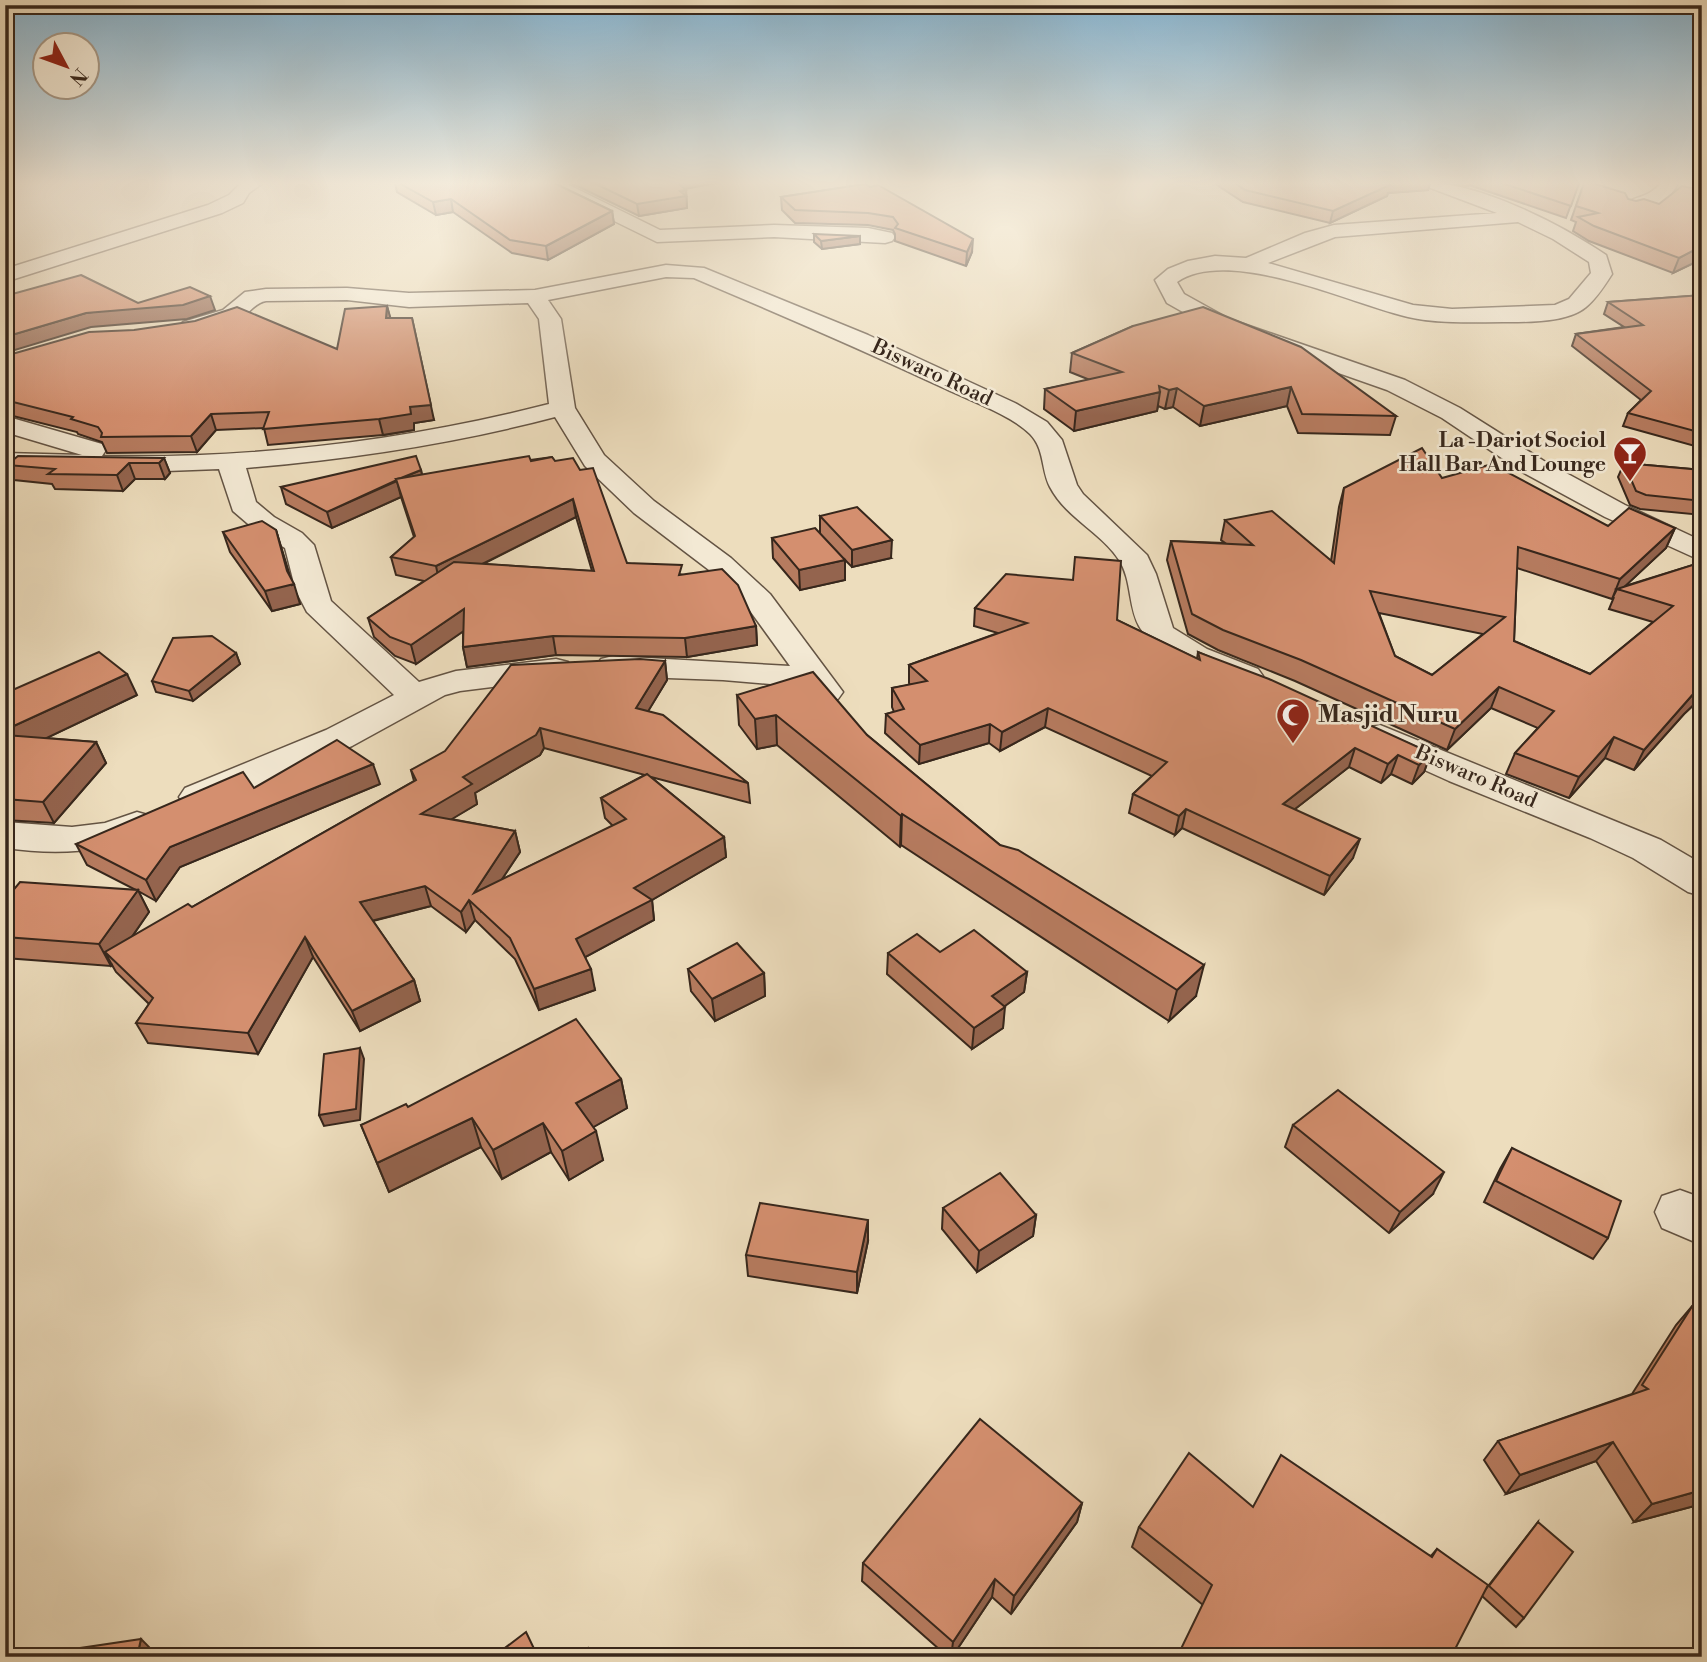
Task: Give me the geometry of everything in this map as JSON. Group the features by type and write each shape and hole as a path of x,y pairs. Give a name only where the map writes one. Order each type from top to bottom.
{"street":[{"path":"5,276 53,261"},
{"path":"1248,264 1256,261"},
{"path":"1599,261 1602,274 1577,304 1558,311 1517,315 1411,311 1248,264 1200,263 1181,269 1166,280 1175,298 1221,324 1396,385 1451,413 1534,467 1615,511 1702,552"},
{"name":"Biswaro Road","path":"161,333 191,328 231,315 253,297 266,295 347,294 409,300 535,296 666,271 697,272 860,340 1006,408 1038,427 1053,446 1063,486 1073,500 1132,555 1141,574 1154,624 1162,635 1195,656 1266,683"},
{"path":"535,296 550,319 562,408 594,460 644,507 720,564 759,601 815,678 848,716"},
{"path":"5,461 184,464 230,460 437,436 488,428 562,408"},
{"path":"5,424 132,462"},
{"path":"230,460 243,505 264,523 292,538 299,545 311,592 318,605 365,652 414,695"},
{"path":"5,835 47,841 74,840 127,829 339,738 414,695 456,681 520,671 591,667 723,670 815,678"},
{"name":"Biswaro Road","path":"1351,722 1462,773 1604,829 1647,849 1702,882"}],"building":[{"path":"81,275 138,303 190,287 210,296 183,305 86,313 5,337 5,296"},
{"path":"1702,295 1702,433 1628,413 1651,391 1576,334 1643,325 1608,302"},
{"path":"387,306 386,318 412,318 431,405 410,407 411,414 263,429 269,412 211,414 191,436 101,437 102,433 98,427 71,419 73,417 5,400 5,356 89,332 134,330 195,321 237,307 337,349 345,309"},
{"path":"1203,307 1301,347 1396,416 1302,414 1291,387 1204,406 1177,388 1169,390 1159,386 1160,392 1076,411 1045,389 1122,372 1072,353 1133,326"},
{"path":"1422,448 1442,478 1492,464 1608,526 1629,508 1675,528 1620,579 1518,547 1514,641 1590,674 1673,606 1617,589 1702,562 1702,686 1644,750 1614,737 1579,777 1515,753 1554,711 1499,687 1455,729 1301,660 1223,630 1192,614 1171,541 1253,545 1225,520 1272,511 1334,563 1344,488","holes":["1370,591 1505,617 1432,675 1395,656"]},
{"path":"18,456 164,458 159,463 129,463 117,475 48,474 55,469 7,465"},
{"path":"416,456 421,470 327,512 281,487"},
{"path":"529,456 531,461 552,457 555,461 573,458 580,470 593,468 627,563 682,565 679,575 722,569 738,585 756,626 685,638 553,636 463,647 464,609 411,645 390,637 368,618 454,562 594,571 573,499 436,566 391,557 415,536 396,479"},
{"path":"1624,463 1702,470 1702,501 1646,495 1636,491"},
{"path":"857,507 892,540 852,550 820,516"},
{"path":"262,521 276,530 287,571 294,584 265,591 223,532"},
{"path":"815,528 845,560 799,570 772,538"},
{"path":"1075,557 1121,561 1117,620 1200,660 1198,652 1269,679 1431,753 1419,765 1398,755 1388,764 1355,748 1283,804 1360,839 1330,876 1186,809 1179,816 1133,794 1167,762 1048,708 1002,732 990,724 920,745 886,714 904,709 892,688 927,681 909,665 1027,623 975,608 1006,574 1073,580"},
{"path":"212,636 236,653 189,691 152,681 173,638"},
{"path":"99,652 127,674 5,730 5,688 15,689"},
{"path":"640,659 665,661 636,708 663,715 748,783 540,728 536,735 463,777 472,784 421,814 515,831 474,893 626,819 601,798 647,774 724,837 634,888 652,900 576,939 591,969 534,989 510,938 469,900 461,912 425,886 360,902 414,980 352,1011 305,937 248,1033 136,1023 153,998 105,952 188,904 192,907 416,780 411,770 445,751 511,665"},
{"path":"813,672 867,735 1000,845 1018,850 1204,965 1177,990 902,814 901,816 776,715 755,719 737,695"},
{"path":"5,735 96,742 43,802 5,799"},
{"path":"337,740 373,764 170,847 146,880 76,844 243,772 254,788"},
{"path":"20,882 138,890 99,944 5,937 5,900"},
{"path":"974,930 1027,972 992,996 1005,1007 974,1028 888,953 917,934 940,952"},
{"path":"737,943 764,973 712,999 688,969"},
{"path":"576,1019 621,1079 576,1103 596,1131 562,1151 543,1123 493,1150 472,1118 377,1163 361,1125 406,1104 408,1107"},
{"path":"360,1048 356,1109 319,1115 324,1054"},
{"path":"1338,1090 1444,1172 1400,1212 1293,1125"},
{"path":"1512,1148 1621,1201 1608,1238 1496,1181"},
{"path":"1000,1173 1036,1215 979,1251 943,1208"},
{"path":"760,1203 868,1220 857,1272 746,1255"},
{"path":"1693,1305 1702,1311 1702,1490 1652,1504 1613,1442 1520,1475 1498,1441 1648,1389 1642,1385"},
{"path":"980,1419 1082,1503 1014,1596 995,1579 953,1642 863,1563"},
{"path":"1189,1453 1253,1507 1281,1455 1432,1557 1437,1549 1488,1585 1451,1657 1177,1657 1212,1585 1139,1527"},
{"path":"1538,1522 1573,1552 1524,1618 1489,1586"},
{"path":"526,1632 538,1657 493,1657"},
{"path":"141,1639 137,1657 65,1657 67,1650"},
{"path":"588,1648 592,1657 576,1657"}],"place":[{"name":"La -Dariot Sociol Hall Bar And Lounge","path":"1630,483"},
{"name":"Masjid Nuru","path":"1293,745"}]}
